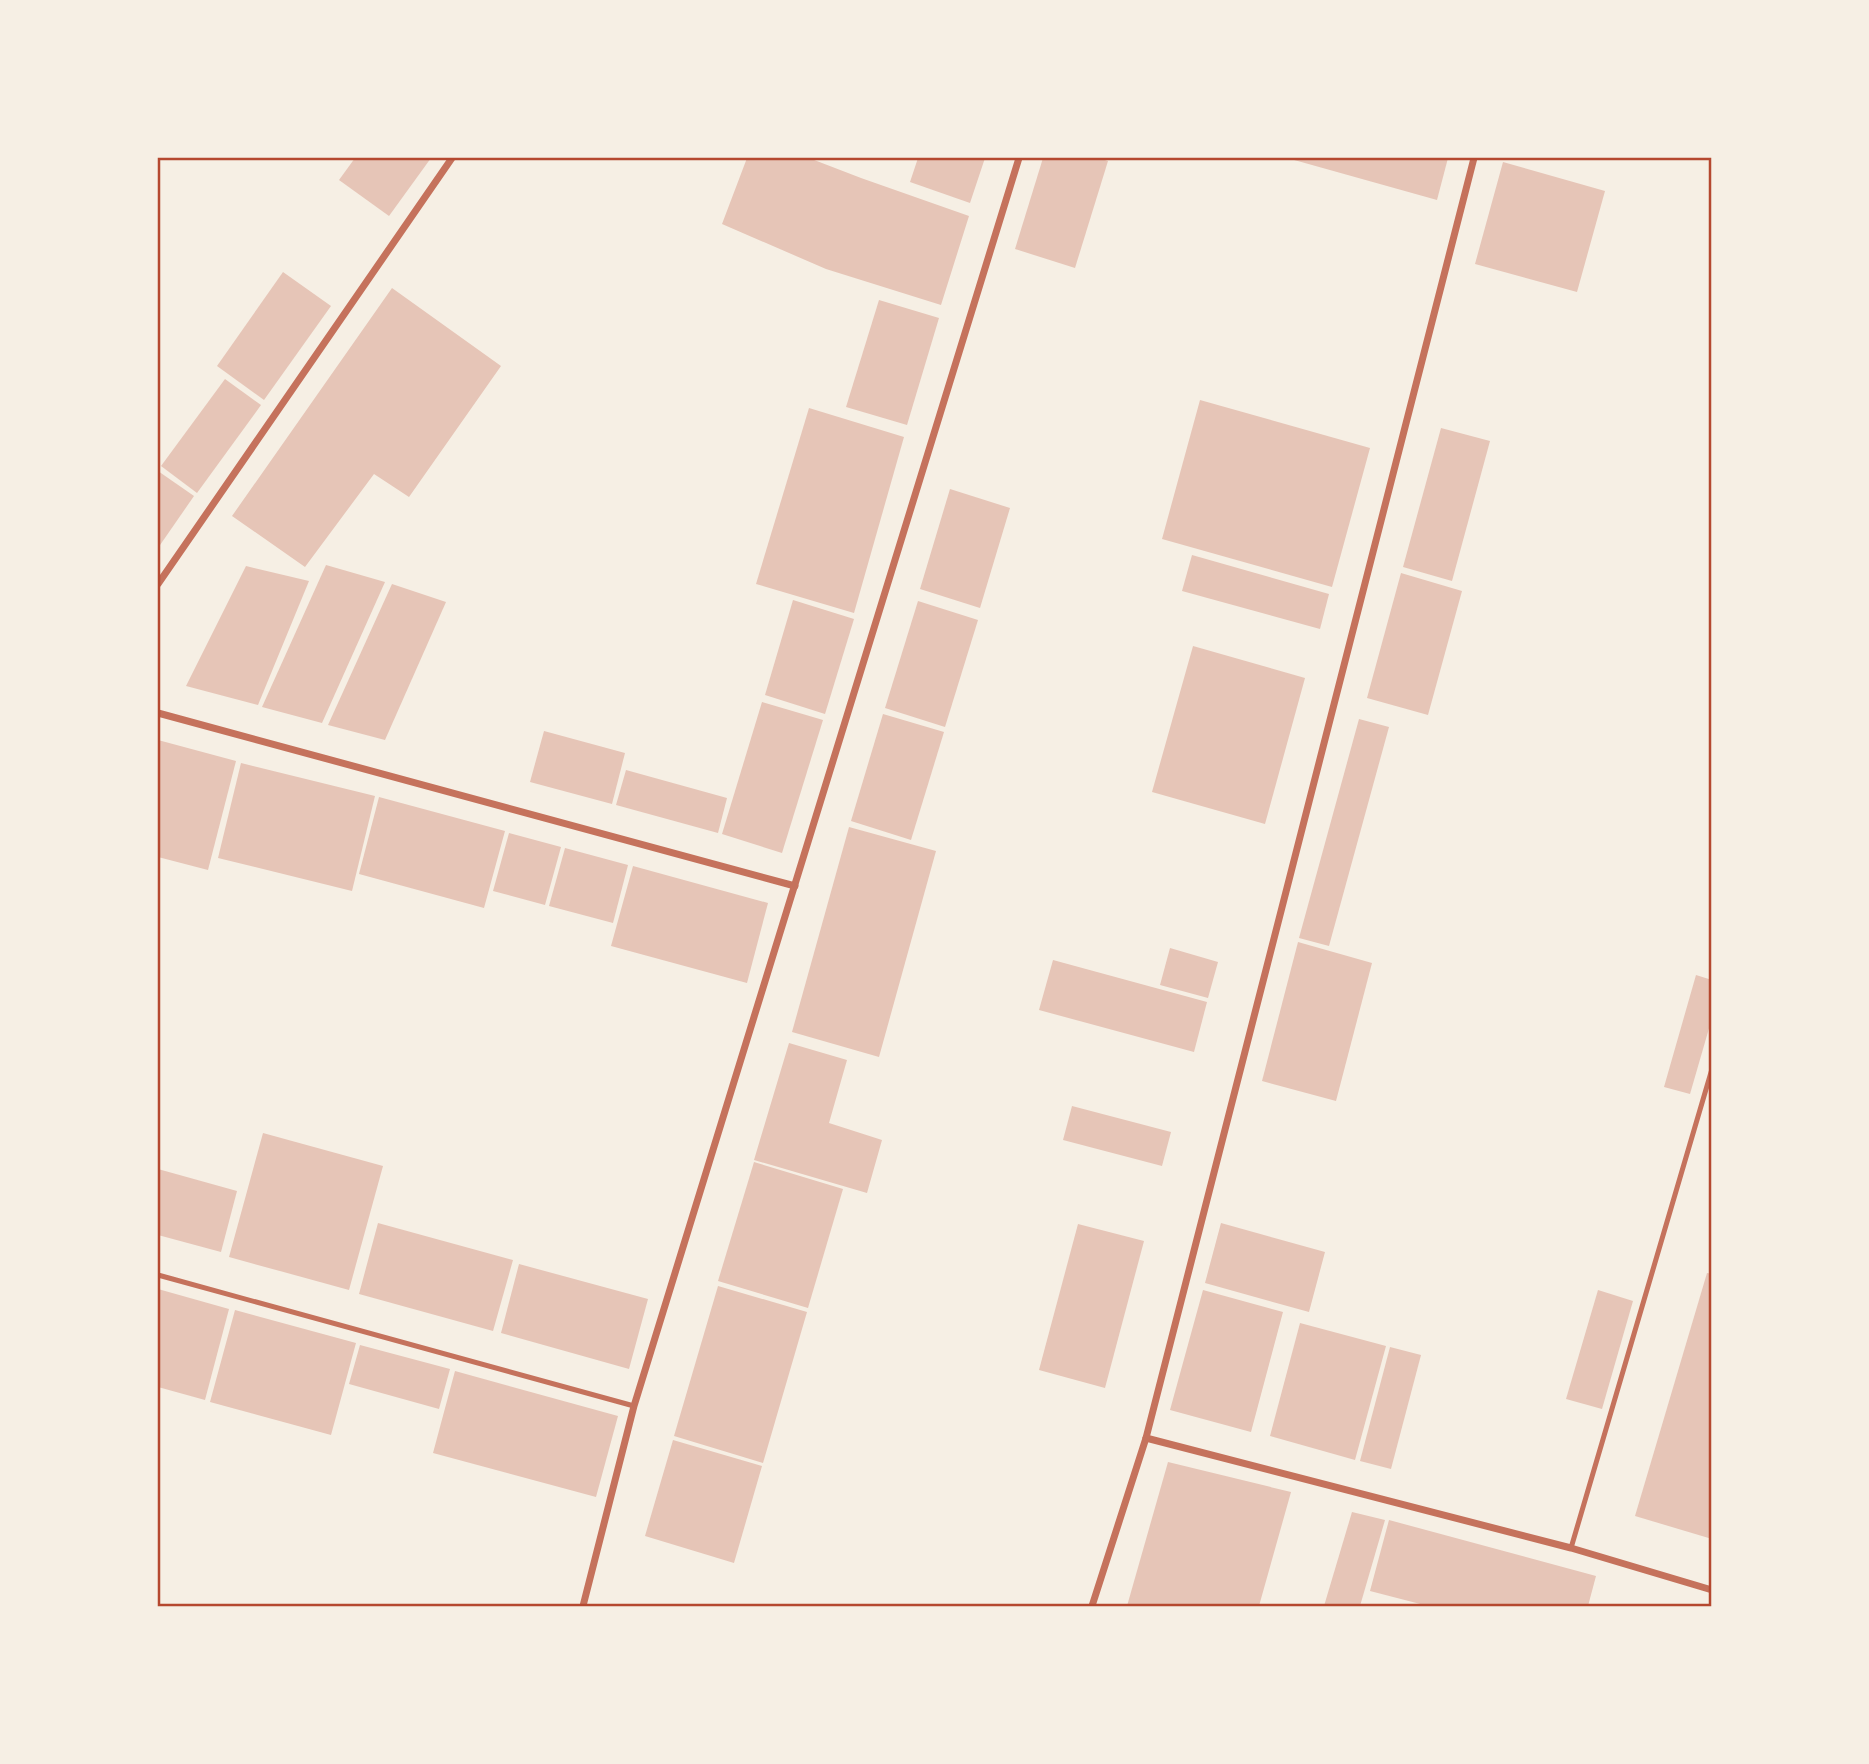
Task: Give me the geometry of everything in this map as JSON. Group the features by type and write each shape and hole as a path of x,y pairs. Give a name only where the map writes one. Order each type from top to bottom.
{"street":[{"path":"158,584 452,158"},
{"path":"583,1606 634,1405 1019,158"},
{"path":"1092,1606 1146,1438 1474,158"},
{"path":"158,713 795,886"},
{"path":"1146,1438 1571,1548 1712,1590"}],"lane":[{"path":"1571,1548 1712,1069"},
{"path":"158,1275 634,1405"}],"building":[{"path":"355,158 431,158 389,216 339,180"},
{"path":"747,158 809,158 969,216 941,305 826,269 722,224"},
{"path":"918,158 985,158 970,203 910,182"},
{"path":"1043,158 1099,158 1108,161 1075,268 1015,249"},
{"path":"1287,158 1448,158 1437,200"},
{"path":"1503,162 1605,191 1577,292 1475,264"},
{"path":"283,272 331,306 264,400 217,366"},
{"path":"392,288 501,366 409,497 374,474 305,567 232,516"},
{"path":"879,300 939,318 907,425 846,407"},
{"path":"225,379 261,405 197,493 161,466"},
{"path":"1200,400 1370,448 1332,587 1162,539"},
{"path":"809,408 904,437 854,613 756,584"},
{"path":"1441,428 1490,441 1452,581 1403,567"},
{"path":"158,471 194,496 158,548"},
{"path":"950,489 1010,508 980,608 920,589"},
{"path":"1192,555 1329,594 1320,629 1182,591"},
{"path":"326,565 385,582 322,723 262,707"},
{"path":"246,566 309,581 258,705 186,686"},
{"path":"1401,573 1462,591 1428,715 1367,698"},
{"path":"392,584 446,602 385,740 328,725"},
{"path":"793,600 854,619 825,714 765,695"},
{"path":"918,601 978,620 945,727 885,708"},
{"path":"1193,646 1305,678 1265,824 1152,792"},
{"path":"762,702 823,720 782,853 722,834"},
{"path":"883,714 944,732 911,840 851,821"},
{"path":"1359,719 1389,727 1329,946 1299,938"},
{"path":"544,731 625,753 612,804 530,782"},
{"path":"158,740 236,761 208,870 158,857"},
{"path":"241,763 375,796 352,891 218,858"},
{"path":"626,770 727,798 718,833 616,805"},
{"path":"379,797 505,831 484,908 359,874"},
{"path":"849,827 936,851 879,1057 792,1032"},
{"path":"509,833 561,847 545,905 493,891"},
{"path":"565,848 628,865 613,923 549,906"},
{"path":"633,866 768,903 747,983 611,946"},
{"path":"1298,942 1372,963 1336,1101 1262,1081"},
{"path":"1170,948 1218,962 1208,998 1160,985"},
{"path":"1053,960 1207,1002 1194,1052 1039,1010"},
{"path":"1696,975 1712,980 1712,1018 1690,1094 1664,1087"},
{"path":"789,1043 847,1060 829,1123 882,1140 867,1193 754,1160"},
{"path":"1072,1106 1171,1132 1162,1166 1063,1140"},
{"path":"263,1133 383,1166 349,1290 229,1257"},
{"path":"754,1162 843,1189 808,1308 718,1281"},
{"path":"158,1169 237,1191 221,1252 158,1235"},
{"path":"378,1223 513,1260 493,1331 359,1294"},
{"path":"1221,1223 1325,1252 1309,1312 1205,1283"},
{"path":"1078,1224 1144,1241 1105,1388 1039,1370"},
{"path":"519,1264 648,1299 629,1369 501,1333"},
{"path":"1707,1273 1712,1274 1712,1539 1635,1516"},
{"path":"718,1286 807,1312 763,1463 674,1436"},
{"path":"158,1289 229,1309 205,1400 158,1387"},
{"path":"1203,1290 1283,1312 1251,1432 1170,1410"},
{"path":"1598,1290 1633,1301 1602,1409 1566,1399"},
{"path":"235,1310 356,1343 331,1435 210,1402"},
{"path":"1300,1323 1386,1346 1355,1460 1270,1436"},
{"path":"360,1345 450,1369 439,1409 349,1384"},
{"path":"1390,1347 1421,1355 1391,1469 1360,1461"},
{"path":"455,1371 618,1416 596,1497 433,1453"},
{"path":"673,1440 762,1466 734,1563 645,1536"},
{"path":"1168,1462 1291,1492 1259,1606 1127,1606"},
{"path":"1352,1512 1385,1520 1360,1606 1324,1606"},
{"path":"1389,1520 1596,1576 1588,1606 1428,1606 1370,1591"}]}
